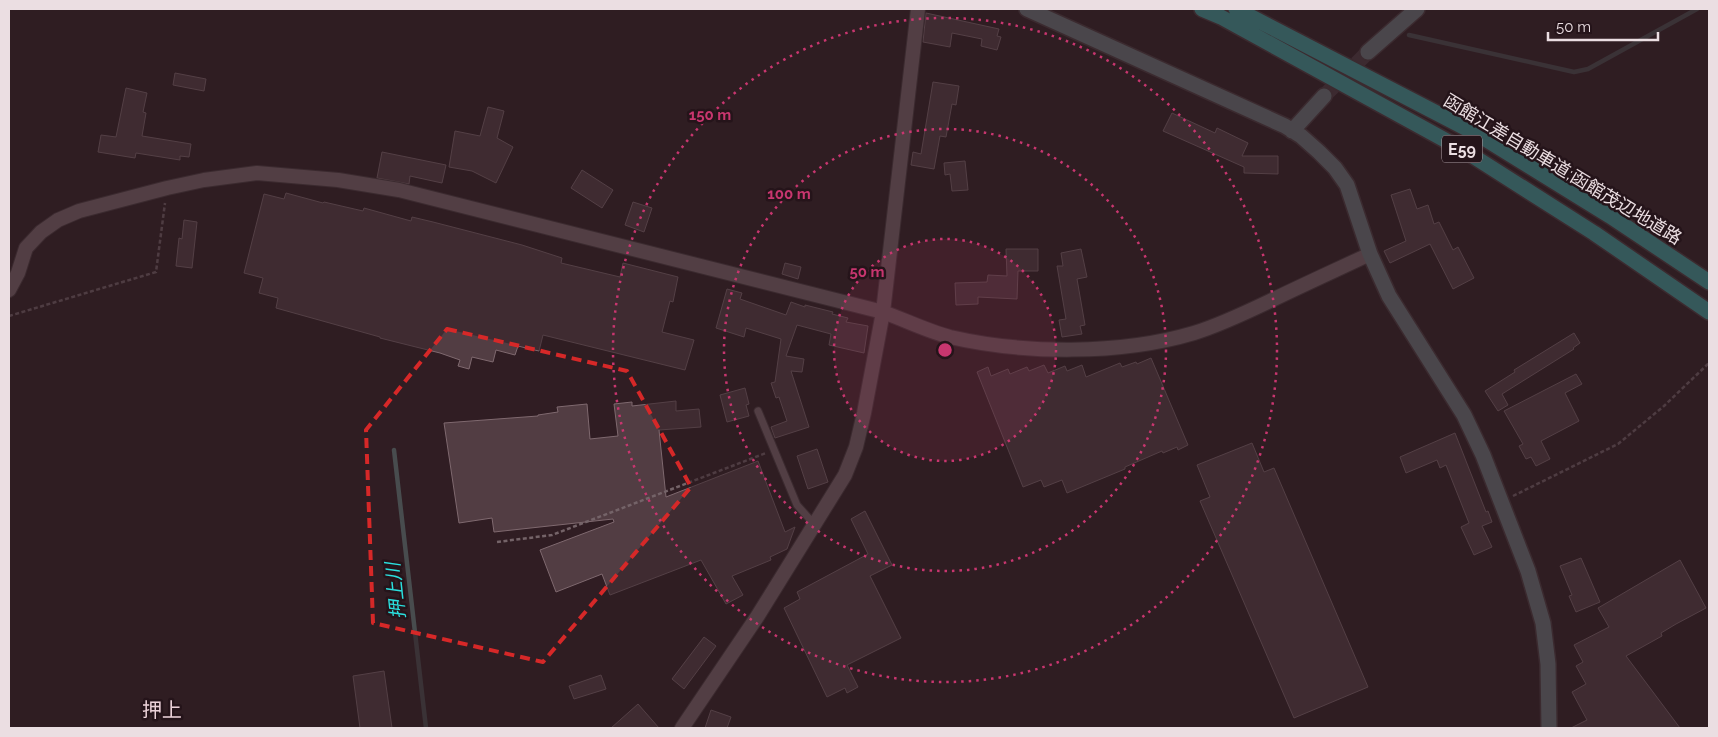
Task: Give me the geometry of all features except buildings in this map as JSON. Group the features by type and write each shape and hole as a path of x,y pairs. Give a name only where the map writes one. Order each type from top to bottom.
{"highway":[{"name":"函館江差自動車道;函館茂辺地道路","path":"1202,9 1221,17 1465,151 1594,233 1709,312"},
{"name":"函館江差自動車道;函館茂辺地道路","path":"1236,9 1479,135 1610,216 1709,282"}],"street":[{"path":"682,728 757,616 845,475 856,447 882,312 918,9"},
{"path":"1027,9 1292,131 1319,152 1335,168 1347,185 1370,254 1389,296 1464,415 1483,455 1528,572 1543,623 1548,664 1549,728"},
{"path":"1368,52 1417,9"},
{"path":"1292,131 1324,96"},
{"path":"9,290 18,273 26,248 41,232 58,220 79,211 167,188 204,180 258,173 338,180 399,190 882,312 948,336 1001,346 1067,349 1129,346 1194,333 1227,321 1370,254"}],"lane":[{"path":"758,411 797,505 814,524"}],"path":[{"path":"9,316 156,272 167,188"},
{"path":"1501,502 1618,444 1664,406 1709,363"},
{"path":"497,542 552,535 774,450"}],"highlighted area":[{"path":"447,329 627,371 691,487 543,662 373,623 366,430"}],"waterway":[{"path":"1409,35 1574,72 1588,69 1697,9"},
{"name":"押上川","path":"394,450 426,728"}],"tunnel":[{"path":"1324,96 1368,52"}],"district":[{"name":"押上","path":"162,710"}]}
